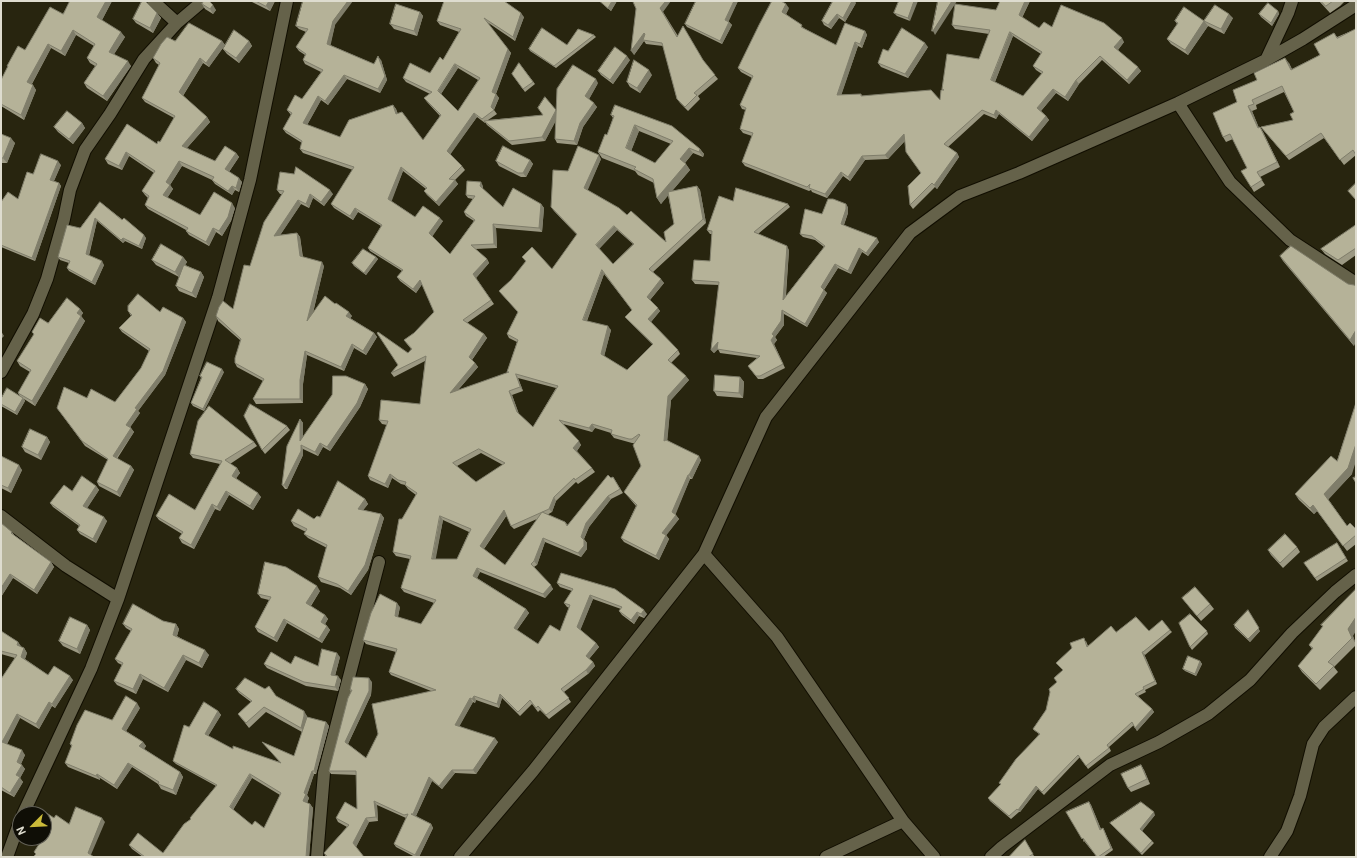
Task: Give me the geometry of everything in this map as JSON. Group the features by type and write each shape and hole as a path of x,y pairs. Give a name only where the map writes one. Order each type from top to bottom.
{"street":[{"path":"153,1 177,23"},
{"path":"1,372 33,314 47,279 64,219 70,190 85,150 110,114 144,59 177,23 203,1"},
{"path":"27,806 91,669 118,599 218,298 250,180 287,1"},
{"path":"1266,60 1292,1"},
{"path":"460,857 533,771 704,554 766,417 910,233 960,196 1019,173 1178,103 1266,60 1303,39 1356,5"},
{"path":"1178,103 1230,182 1290,240 1356,283"},
{"path":"1,516 66,566 118,599"},
{"path":"704,554 777,637 903,821 934,857"},
{"path":"317,857 324,773 379,562"},
{"path":"992,857 1030,824 1110,765 1159,742 1208,714 1250,680 1292,633 1335,592 1356,575"},
{"path":"1270,857 1287,831 1300,796 1313,744 1324,727 1356,697"},
{"path":"826,857 903,821"},
{"path":"7,857 12,843"}],"building":[{"path":"70,1 106,1 97,17 121,32 109,52 128,61 103,96 84,83 97,64 87,58 95,44 73,30 61,51 48,44 27,82 33,85 21,115 1,104 1,80 7,66 18,46 25,50 50,7 63,14"},
{"path":"142,1 145,1 157,13 150,28 133,19"},
{"path":"204,1 209,1 213,5 210,9 202,4"},
{"path":"256,1 269,1 266,6"},
{"path":"303,1 348,1 333,21 327,44 374,64 378,56 385,76 378,89 344,75 325,101 318,96 303,123 340,137 349,120 393,105 396,114 402,112 423,140 441,115 424,98 432,92 403,78 410,63 430,73 440,57 443,60 461,29 437,21 444,1 504,1 521,13 513,37 484,18 508,49 492,92 496,94 491,107 494,110 482,119 474,113 447,151 462,166 449,179 455,180 436,202 424,191 427,188 401,167 388,199 415,217 423,206 440,218 429,233 450,254 475,220 464,212 475,196 466,195 467,181 481,182 480,186 503,207 513,188 541,204 539,228 493,224 494,244 471,245 487,259 473,274 491,300 463,320 484,334 469,357 475,363 450,393 509,372 507,372 518,340 507,334 518,312 499,291 511,280 526,261 522,257 532,247 552,269 577,234 551,207 553,170 568,171 578,146 599,155 584,188 619,208 627,215 631,211 666,242 664,232 674,224 668,192 697,186 703,219 649,269 661,279 647,297 658,308 648,319 678,350 668,360 686,376 668,396 664,441 666,440 699,456 688,475 672,512 676,515 662,533 666,535 656,556 621,538 637,505 624,492 641,466 633,445 640,435 639,434 632,439 629,439 611,434 612,430 592,424 589,428 559,420 579,441 573,448 592,468 575,480 574,478 554,497 549,509 542,512 565,522 567,526 608,475 611,478 613,477 620,489 608,496 586,523 581,537 584,540 584,546 578,553 543,538 534,561 531,564 551,585 543,594 477,568 473,576 526,609 514,628 538,644 550,625 560,631 570,605 564,603 573,589 557,583 561,573 615,589 644,610 641,614 637,612 631,620 619,611 622,607 590,595 577,627 596,643 586,656 593,662 586,670 561,689 569,698 546,715 538,706 536,708 530,700 518,712 500,694 497,704 474,696 472,699 470,698 455,725 495,738 473,770 452,770 439,786 429,777 413,814 411,814 431,824 415,855 394,844 408,814 404,815 374,801 376,817 366,818 353,843 364,857 328,857 324,853 349,825 336,818 345,802 357,809 356,771 329,771 348,698 352,690 350,690 353,677 369,678 369,691 345,742 366,758 378,734 372,704 436,690 389,672 397,649 363,640 371,613 380,594 397,603 395,616 421,624 436,600 401,588 411,556 393,552 399,519 402,519 417,493 405,485 406,482 398,480 390,474 385,484 368,476 388,421 379,420 381,400 420,404 426,356 391,373 398,365 377,333 378,332 408,353 412,349 404,340 414,333 434,312 420,280 413,289 397,277 403,270 368,248 382,225 355,208 350,216 331,204 354,167 300,149 302,141 283,129 292,113 287,110 295,95 302,99 323,70 303,60 306,54 296,47 308,29 296,26","holes":["455,64 480,78 458,111 438,91","614,226 634,244 613,264 596,245","602,270 632,310 625,317 653,344 627,370 601,354 608,326 583,320","516,374 558,386 533,427 517,412 509,391 520,387","479,449 505,463 476,482 453,463","504,510 511,526 542,512 505,565 480,546","440,516 471,529 457,559 432,559"]},
{"path":"600,1 612,1 608,8"},
{"path":"633,1 666,1 660,8 677,37 683,26 703,60 715,75 694,93 697,95 685,107 677,99 662,43 643,40 644,33 631,51 636,9"},
{"path":"696,1 734,1 725,20 729,22 720,41 685,24"},
{"path":"772,1 781,1 786,4 782,12 802,25 801,27 836,45 845,23 865,31 860,44 855,42 837,95 861,94 861,96 931,90 940,100 941,90 944,90 942,89 947,54 979,59 990,30 952,25 955,4 996,10 1000,1 1025,1 1019,15 1039,28 1044,22 1052,27 1061,5 1104,23 1122,38 1114,47 1138,67 1127,80 1100,56 1076,80 1065,97 1053,89 1037,108 1046,116 1029,137 996,110 994,115 982,110 944,144 957,153 934,185 932,183 910,205 908,186 921,173 906,152 904,134 885,155 862,156 848,177 841,172 825,194 809,188 810,184 807,187 742,162 753,133 740,129 746,108 740,105 753,76 738,68","holes":["1010,32 1042,52 1033,66 1043,72 1023,96 991,80"]},
{"path":"833,1 852,1 843,18 837,14 828,25 822,21"},
{"path":"899,1 914,1 908,18 894,13"},
{"path":"938,1 952,1 932,31"},
{"path":"1321,1 1333,1 1326,6"},
{"path":"1268,3 1278,11 1271,23 1259,14"},
{"path":"396,4 420,12 414,31 390,24"},
{"path":"1215,5 1229,14 1221,29 1204,21"},
{"path":"1184,7 1204,21 1185,50 1167,39 1178,23 1175,21"},
{"path":"189,23 222,41 206,63 200,58 179,92 207,117 182,146 215,161 225,146 236,153 225,169 239,178 236,188 232,186 228,191 212,180 214,177 179,161 166,182 170,185 163,195 200,215 214,192 232,203 228,217 219,231 213,228 206,242 186,231 188,228 145,205 149,196 142,191 155,171 126,152 119,166 105,159 127,124 157,144 158,141 160,142 175,116 142,98 160,63 153,58 161,44 167,37 175,41"},
{"path":"542,28 567,45 578,29 594,35 554,66 529,49"},
{"path":"902,28 925,43 905,74 878,63 883,49 888,51"},
{"path":"1356,29 1356,155 1353,150 1340,160 1321,133 1286,156 1261,127 1293,120 1290,114 1294,112 1282,86 1252,100 1254,104 1248,106 1258,128 1260,127 1277,162 1257,172 1262,180 1251,187 1241,171 1247,168 1230,134 1223,137 1213,113 1237,102 1233,90 1257,80 1254,73 1285,58 1291,70 1320,55 1314,44 1334,33 1337,38"},
{"path":"234,30 249,41 236,58 223,49"},
{"path":"615,47 627,56 610,80 598,71"},
{"path":"634,60 649,70 637,88 627,82"},
{"path":"519,63 533,82 523,89 512,74"},
{"path":"573,65 596,79 585,96 594,103 580,123 574,141 555,139 557,89"},
{"path":"545,97 556,110 542,137 509,141 484,121 543,115 538,108"},
{"path":"615,105 672,126 700,149 699,152 689,148 680,159 686,164 657,198 653,179 634,169 636,167 598,152 605,134 607,135 614,116 611,115","holes":["635,125 673,141 655,163 626,148"]},
{"path":"67,111 82,123 69,139 54,127"},
{"path":"1,134 11,138 3,158 1,158"},
{"path":"503,146 530,160 523,173 518,173 496,161"},
{"path":"41,154 58,161 50,180 59,183 32,258 1,245 1,202 8,192 18,199 27,172 33,174"},
{"path":"296,167 330,190 321,202 310,194 306,204 298,200 274,236 297,233 300,256 322,262 307,321 325,296 349,312 346,316 374,333 363,351 352,344 341,367 305,351 300,380 300,399 253,399 264,379 235,363 235,358 241,339 216,316 223,301 233,309 244,265 250,266 264,222 284,191 277,190 280,172 294,174"},
{"path":"1356,183 1356,200 1348,191"},
{"path":"736,188 788,204 754,232 787,246 783,300 825,246 812,236 800,234 805,209 822,214 828,199 833,199 846,204 846,209 841,224 877,238 866,253 859,248 848,271 835,264 821,287 824,290 805,324 782,310 781,321 772,334 774,336 771,340 783,364 760,376 756,376 748,366 760,356 717,349 718,342 711,350 719,282 692,280 694,260 710,261 712,231 707,230 719,196 733,201"},
{"path":"100,202 122,220 124,218 144,235 139,246 123,238 121,240 95,218 86,254 102,261 92,282 67,268 70,261 58,257 67,225 80,228"},
{"path":"1356,225 1356,248 1338,260 1321,249"},
{"path":"161,244 183,257 175,272 152,260"},
{"path":"1291,246 1348,284 1356,286 1356,330 1350,340 1280,256"},
{"path":"363,249 376,257 364,273 352,263"},
{"path":"184,265 201,272 192,293 176,286"},
{"path":"138,294 160,312 163,307 183,318 163,371 135,408 137,409 126,425 131,428 113,456 131,466 117,492 97,482 108,459 82,441 57,408 64,387 87,398 91,389 115,402 141,368 150,349 119,328 132,315 128,311 128,306"},
{"path":"67,298 80,309 77,313 81,316 32,401 18,393 31,370 17,361 34,334 32,332 40,318 48,323"},
{"path":"207,362 222,369 203,409 191,403 202,377 200,376"},
{"path":"715,375 740,377 739,393 714,391"},
{"path":"333,376 346,376 365,384 357,403 327,447 320,443 315,452 301,445 301,451 284,485 282,485 287,446 300,419 300,441 332,395"},
{"path":"7,388 23,398 15,412 1,404 1,399"},
{"path":"1356,403 1356,444 1348,468 1324,494 1347,526 1350,523 1356,529 1356,535 1343,546 1313,505 1310,508 1295,494 1331,456 1337,461"},
{"path":"250,404 287,426 262,450 244,416"},
{"path":"209,406 254,442 225,460 237,468 232,476 258,493 250,506 226,491 217,507 212,504 191,545 179,538 183,532 156,516 169,494 195,510 222,461 190,454 198,421"},
{"path":"30,429 47,437 38,455 22,447"},
{"path":"1,456 19,465 8,488 1,485"},
{"path":"82,476 96,486 83,506 104,517 93,539 77,530 80,525 50,503 64,485 72,491"},
{"path":"338,481 365,499 358,509 381,514 365,565 348,591 337,584 318,577 327,545 304,534 307,529 291,521 298,509 314,519 317,516 320,517"},
{"path":"1,523 12,532 11,533 51,562 34,590 10,574 1,588"},
{"path":"1285,534 1297,547 1280,563 1268,550"},
{"path":"1337,543 1346,558 1315,578 1304,563"},
{"path":"265,562 286,567 317,586 306,603 325,615 321,622 327,626 319,639 284,619 274,638 255,627 271,597 258,594"},
{"path":"1195,587 1210,604 1197,616 1182,598"},
{"path":"1356,589 1356,617 1348,629 1352,638 1328,662 1334,666 1316,684 1298,666 1313,648 1309,645 1323,626 1321,625"},
{"path":"133,604 163,621 176,624 173,635 205,650 199,663 183,655 164,688 140,674 133,689 114,681 123,663 115,659 132,629 123,624"},
{"path":"1248,610 1259,628 1248,639 1234,625"},
{"path":"1190,614 1207,631 1190,647 1179,623"},
{"path":"70,617 87,625 77,649 59,641"},
{"path":"1136,617 1149,631 1162,620 1170,630 1142,652 1155,681 1143,687 1144,689 1135,694 1152,709 1135,728 1132,722 1107,745 1109,748 1086,766 1078,755 1042,792 1036,786 1018,810 1017,809 1009,816 988,798 1001,784 999,783 1016,759 1040,734 1033,729 1046,710 1050,692 1049,689 1057,682 1054,678 1063,670 1056,663 1072,648 1070,643 1084,638 1087,647 1111,626 1116,632"},
{"path":"1,631 18,642 17,645 24,648 21,657 48,675 54,666 70,676 52,704 49,702 36,724 17,714 2,742 22,750 17,762 22,765 16,775 20,777 10,793 1,787 1,679 17,655 1,651"},
{"path":"322,649 337,653 331,675 338,676 335,687 304,682 264,664 271,652 291,664 295,656 318,666"},
{"path":"1188,656 1200,661 1195,674 1183,669"},
{"path":"245,678 265,689 269,686 276,696 304,711 301,728 264,707 246,723 238,714 252,701 236,689"},
{"path":"126,696 137,703 122,729 143,742 139,746 180,772 173,790 158,784 159,782 128,763 114,785 97,774 96,776 65,763 72,745 70,744 77,725 85,710 112,720"},
{"path":"204,702 218,711 205,734 233,749 233,746 281,763 262,742 294,756 307,717 326,722 314,771 312,771 304,793 306,794 303,801 310,804 306,857 145,857 129,845 138,833 163,853 184,824 191,819 190,818 217,785 173,761 184,725 189,727","holes":["250,774 281,793 264,828 255,821 252,825 230,807"]},
{"path":"1141,765 1147,779 1128,788 1121,774"},
{"path":"1089,802 1100,830 1103,828 1111,848 1098,857 1083,838 1082,839 1066,812"},
{"path":"1141,802 1154,812 1140,829 1152,841 1141,853 1110,823"},
{"path":"76,807 102,818 88,853 94,857 33,857 36,854 34,852 38,846 52,846 52,817 54,818 56,815 69,824"},
{"path":"1025,840 1033,854 1028,857 1009,857"}]}
